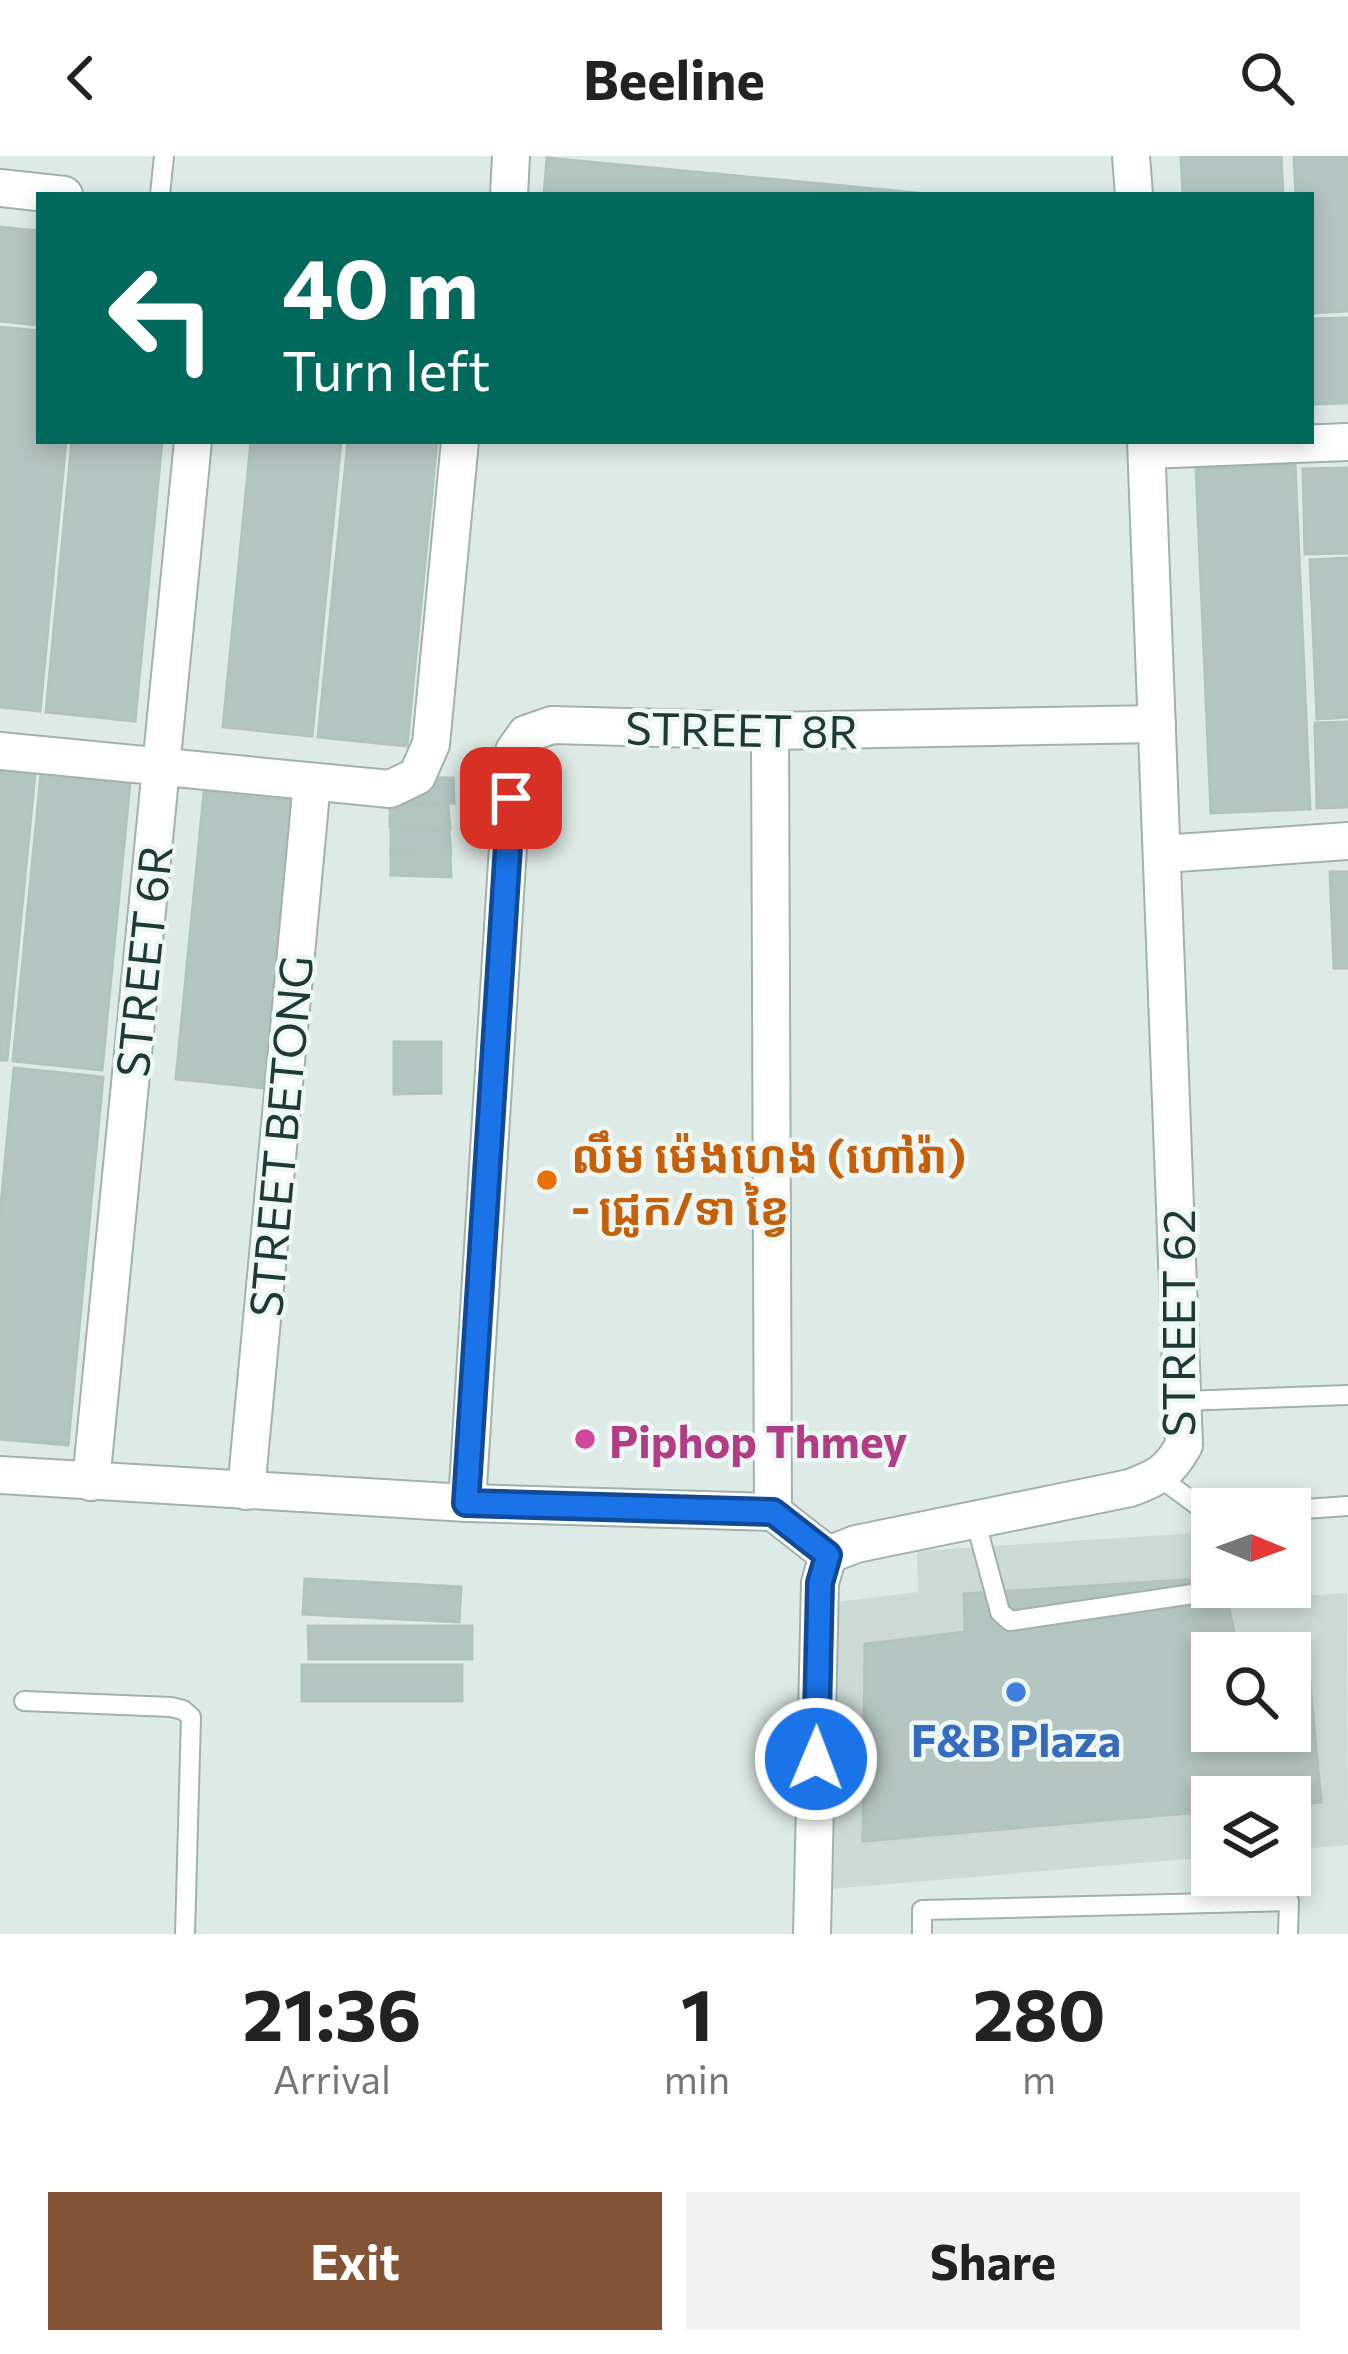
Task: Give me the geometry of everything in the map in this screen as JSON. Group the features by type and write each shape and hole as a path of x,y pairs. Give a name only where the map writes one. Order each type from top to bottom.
{"street":[{"path":"509,192 512,156"},
{"path":"1132,156 1134,192"},
{"path":"0,188 37,192"},
{"path":"1314,443 1348,442"},
{"name":"STREET 6R","path":"91,1482 193,444"},
{"path":"0,751 390,790 417,776 431,743 460,444"},
{"path":"1147,445 1214,444"},
{"name":"STREET 62","path":"828,1555 856,1544 1130,1488 1159,1477 1174,1464 1184,1444 1147,445"},
{"name":"STREET 8R","path":"466,1503 514,751 526,734 552,725 770,731 1157,724"},
{"path":"770,731 773,1512"},
{"name":"STREET BETONG","path":"246,1491 312,782"},
{"path":"1163,854 1348,841"},
{"path":"0,1475 466,1503 773,1512 828,1555 820,1583 812,1934"}],"lane":[{"path":"160,192 164,156"},
{"path":"1183,1401 1348,1394"},
{"path":"1159,1477 1191,1501"},
{"path":"1311,1509 1348,1506"},
{"path":"975,1520 1000,1612 1010,1621 1191,1594"},
{"path":"24,1701 171,1707 191,1717 185,1934"},
{"path":"922,1934 922,1910 1289,1901 1288,1934"}],"shaded area":[{"name":"F&B Plaza","path":"1191,1533 1191,1608 1311,1608 1311,1595 1347,1593 1348,1845 1311,1848 1311,1776 1191,1776 1191,1859 817,1890 820,1604 918,1592 917,1551"}],"building":[{"path":"1181,156 1281,156 1283,192 1183,192"},
{"path":"1294,156 1348,156 1348,311 1314,313 1314,192 1296,192"},
{"path":"547,158 906,192 544,192"},
{"path":"0,227 36,231 36,325 0,321"},
{"path":"1348,318 1348,403 1314,404 1314,319"},
{"path":"0,327 36,331 36,444 66,444 40,711 0,707"},
{"path":"72,444 162,444 135,721 46,712"},
{"path":"251,444 341,444 312,736 223,727"},
{"path":"348,444 437,444 407,746 318,737"},
{"path":"1295,464 1310,809 1211,813 1196,469"},
{"path":"1348,468 1348,553 1305,554 1303,469"},
{"path":"1348,558 1348,717 1317,719 1310,560"},
{"path":"1348,722 1348,807 1317,808 1315,723"},
{"path":"0,770 35,774 7,1060 0,1060"},
{"path":"41,774 130,783 102,1070 13,1061"},
{"path":"426,778 453,778 454,803 395,802"},
{"path":"204,792 293,801 265,1088 176,1079"},
{"path":"390,804 448,805 450,829 390,827"},
{"path":"391,830 449,830 451,854 391,852"},
{"path":"391,853 450,854 451,877 391,875"},
{"path":"1330,872 1348,872 1348,968 1334,968"},
{"path":"394,1042 441,1042 441,1093 394,1094"},
{"path":"14,1068 103,1077 68,1445 0,1439 0,1215"},
{"path":"305,1579 461,1587 459,1622 303,1614"},
{"path":"1191,1579 1191,1608 1229,1608 1234,1632 1191,1632 1191,1752 1311,1752 1311,1694 1321,1802 1311,1803 1311,1776 1191,1776 1191,1813 863,1841 865,1644 965,1632 964,1594"},
{"path":"308,1626 472,1626 472,1659 309,1659"},
{"path":"302,1665 462,1665 462,1701 302,1701"}],"place":[{"name":"លឹម ម៉េងហេង (ហៅរ៉ា) - ជ្រូក/ទា ខ្វៃ","path":"547,1180"},
{"name":"Piphop Thmey","path":"585,1439"},
{"name":"F&B Plaza","path":"1016,1692"}],"route":[{"path":"511,798 466,1503 773,1512 828,1555 820,1583 816,1759"}]}
